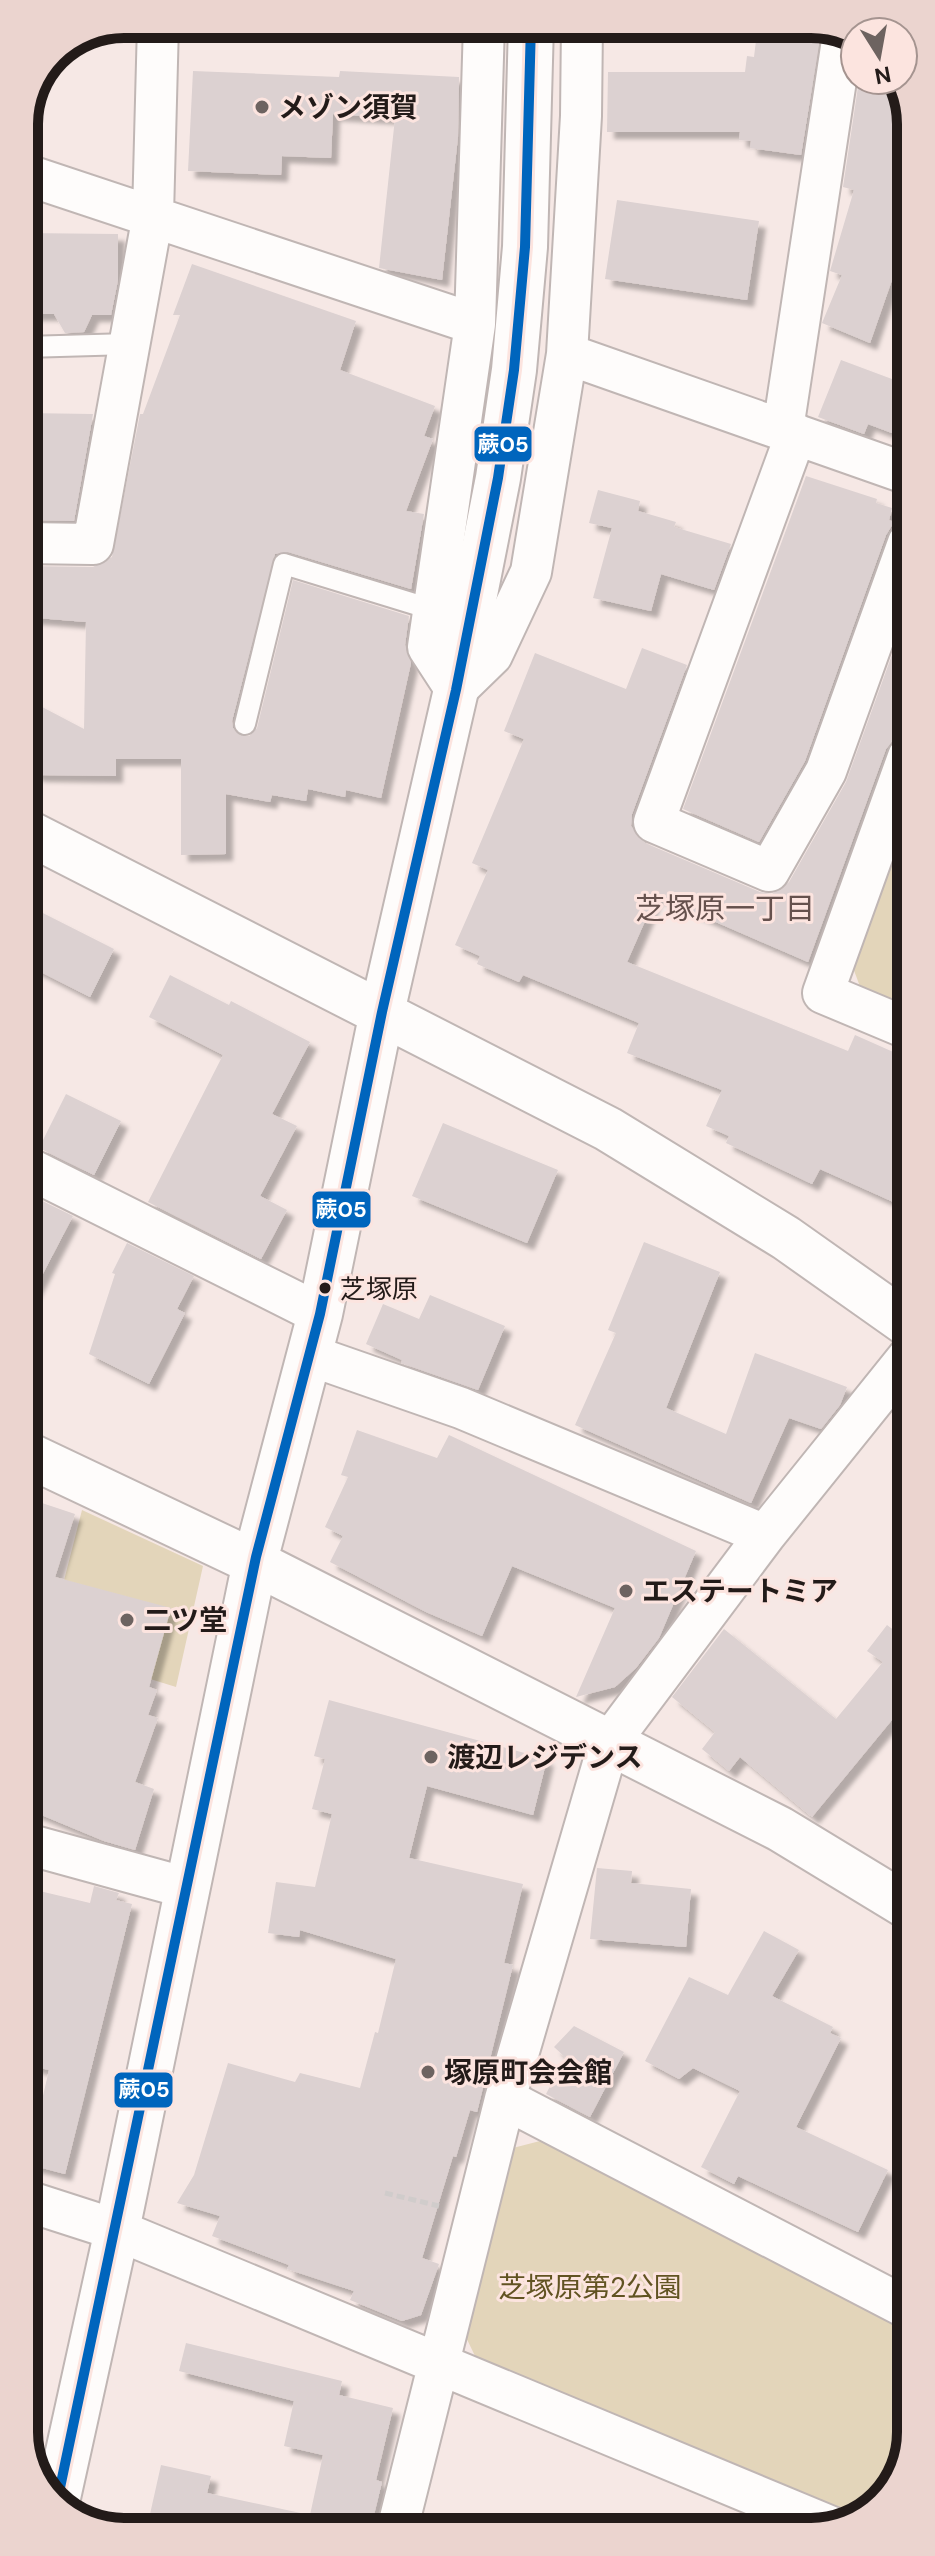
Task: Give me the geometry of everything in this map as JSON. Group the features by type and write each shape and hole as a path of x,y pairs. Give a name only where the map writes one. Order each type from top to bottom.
{"street":[{"path":"38,543 93,544 153,215 158,38"},
{"path":"456,690 428,647 475,324 484,38"},
{"path":"60,2489 117,2230 254,1562 320,1314 382,1012 456,690 498,478 514,370 525,247 531,38"},
{"path":"456,690 492,655 531,572 567,354 581,116 582,38"},
{"path":"839,64 790,432 654,822 769,871 826,771 897,574"},
{"path":"38,178 475,324"},
{"path":"567,354 897,470"},
{"path":"897,817 823,993 897,1024"},
{"path":"38,838 608,1129 786,1238 897,1317"},
{"path":"38,1173 320,1314"},
{"path":"309,1355 461,1408 765,1535"},
{"path":"400,2518 505,2099 609,1743 765,1535 897,1371"},
{"path":"38,1460 254,1562 780,1829 897,1900"},
{"path":"38,1847 187,1888"},
{"path":"505,2099 897,2303"},
{"path":"38,2205 117,2230 810,2518"}],"lane":[{"path":"38,347 129,344"},
{"path":"245,724 284,564 434,610"}],"path":[{"path":"385,2193 476,2215"}],"green space":[{"path":"897,843 897,1006 862,992 852,965"},
{"path":"82,1510 203,1566 176,1687 47,1647"},
{"name":"芝塚原第2公園","path":"540,2141 897,2320 896,2443 888,2470 872,2493 846,2510 475,2356 463,2331 509,2149"}],"building":[{"path":"756,38 820,39 801,155 750,148 751,141 739,140 740,132 607,132 608,72 745,72 747,56 754,57"},
{"path":"193,71 339,77 340,71 459,77 458,137 442,280 379,268 395,118 333,114 331,158 282,156 281,175 188,171"},
{"path":"857,96 889,96 888,101 894,103 897,124 897,266 870,343 822,323 842,275 830,271 854,190 843,187"},
{"path":"617,200 759,221 747,300 605,279"},
{"path":"38,233 118,234 118,280 111,315 92,315 84,332 65,333 54,314 38,314"},
{"path":"192,264 356,321 340,370 435,406 424,436 433,439 406,511 424,514 411,589 288,552 275,554 232,721 233,728 241,736 249,736 257,728 293,580 409,616 405,645 411,663 381,798 346,790 345,797 308,789 306,801 272,795 270,802 226,794 226,854 181,855 181,759 116,759 116,776 38,775 38,705 84,729 86,622 38,618 38,566 93,567 112,557 140,414 143,414 180,315 173,315"},
{"path":"841,360 897,381 897,435 868,424 864,434 818,417"},
{"path":"38,413 93,414 74,521 38,520"},
{"path":"806,476 877,499 876,503 892,508 889,520 894,522 886,535 805,761 759,842 683,809"},
{"path":"598,490 640,501 638,511 676,522 674,527 731,544 714,590 661,574 651,611 593,598 612,528 589,523"},
{"path":"897,641 897,738 886,749 808,962 656,896 627,962 848,1051 855,1035 897,1054 897,1204 820,1169 812,1184 726,1143 729,1136 706,1126 722,1090 627,1053 639,1023 523,975 519,982 477,964 480,956 455,945 488,870 472,863 524,739 504,731 535,653 626,689 642,648 687,665 632,814 631,826 645,843 760,892 772,894 789,882 846,782"},
{"path":"38,911 114,949 90,997 38,971"},
{"path":"170,975 229,1005 231,1001 310,1042 272,1114 297,1126 260,1196 287,1210 261,1259 148,1202 223,1055 149,1017"},
{"path":"66,1094 121,1121 94,1175 39,1148"},
{"path":"443,1123 558,1170 527,1243 412,1196"},
{"path":"38,1199 73,1216 38,1283"},
{"path":"644,1242 720,1272 666,1408 726,1434 755,1353 847,1387 840,1405 821,1429 789,1418 751,1503 575,1425 616,1333 608,1330"},
{"path":"127,1243 194,1276 177,1309 185,1313 149,1384 89,1354 115,1274 112,1273"},
{"path":"430,1295 505,1326 478,1390 401,1363 402,1360 366,1344 383,1304 419,1319"},
{"path":"357,1430 437,1458 449,1435 696,1551 659,1638 636,1668 615,1687 576,1697 615,1608 512,1566 482,1636 426,1612 330,1562 343,1536 325,1527 348,1477 341,1475"},
{"path":"42,1503 75,1514 55,1577 171,1608 149,1687 157,1690 148,1715 158,1718 135,1782 154,1789 135,1850 104,1841 38,1814 38,1516"},
{"path":"887,1625 897,1632 897,1714 812,1817 740,1757 729,1771 702,1749 715,1732 672,1697 724,1629 836,1719 883,1662 867,1651"},
{"path":"329,1700 547,1759 533,1815 427,1786 409,1858 523,1884 504,1963 513,1965 477,2112 470,2110 422,2258 439,2264 421,2315 402,2321 350,2300 354,2291 287,2269 289,2265 212,2236 220,2216 177,2203 194,2175 228,2063 295,2082 300,2073 360,2088 375,2032 378,2033 396,1959 300,1930 299,1937 268,1933 276,1882 315,1887 332,1814 312,1809 325,1759 314,1756"},
{"path":"597,1868 632,1871 631,1883 691,1889 686,1947 590,1939"},
{"path":"94,1886 119,1893 116,1900 132,1904 65,2174 38,2167 38,2117 49,2070 38,2068 38,1891 90,1903"},
{"path":"764,1931 799,1950 772,1996 833,2027 830,2033 841,2038 796,2127 888,2170 858,2232 738,2176 734,2184 701,2167 740,2091 693,2068 679,2079 645,2061 689,1977 728,1995"},
{"path":"574,2026 624,2052 590,2117 546,2094 565,2057 554,2047"},
{"path":"186,2343 342,2381 339,2395 393,2408 376,2480 382,2482 373,2518 149,2518 161,2465 211,2476 207,2493 310,2515 323,2455 284,2446 294,2401 179,2371"}],"transit line":[{"name":"蕨05","path":"60,2489 256,1557 320,1314 382,1012 456,690 498,478 514,370 525,247 531,38"}],"place":[{"name":"メゾン須賀","path":"262,107"},
{"name":"芝塚原","path":"325,1288"},
{"name":"エステートミア","path":"626,1591"},
{"name":"二ツ堂","path":"127,1620"},
{"name":"渡辺レジデンス","path":"431,1757"},
{"name":"塚原町会会館","path":"428,2072"}],"district":[{"name":"芝塚原一丁目","path":"725,909"}]}
